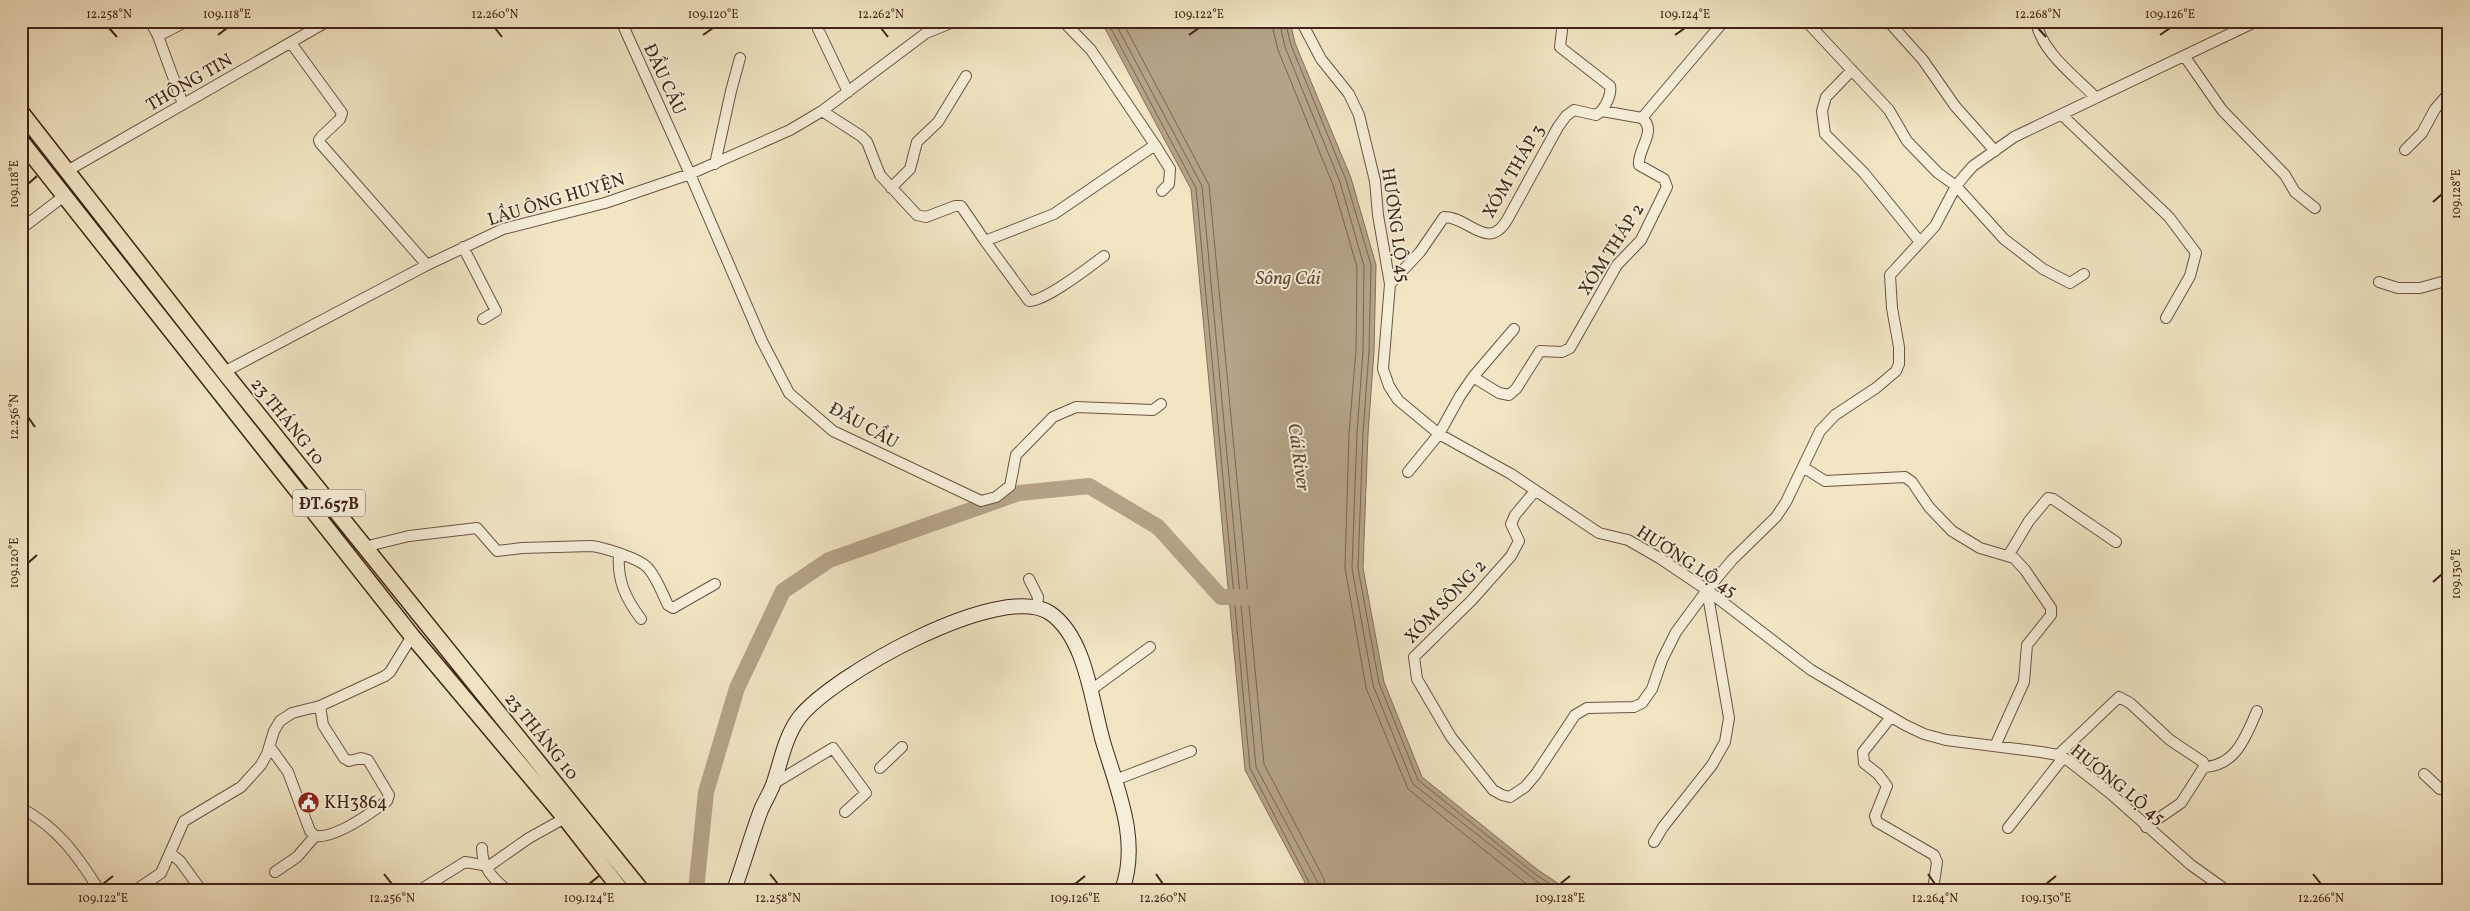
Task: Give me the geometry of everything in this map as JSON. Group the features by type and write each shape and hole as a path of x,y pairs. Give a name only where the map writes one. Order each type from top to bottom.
{"main road":[{"name":"23 THÁNG 10","path":"21,112 224,372 426,624 523,741 641,890"},
{"name":"23 THÁNG 10","path":"21,141 412,636 565,818 621,890"},
{"path":"412,636 426,624"}],"street":[{"path":"150,21 158,36 183,104"},
{"path":"158,36 187,21"},
{"name":"THÔNG TIN","path":"67,171 328,21"},
{"name":"ĐẦU CẦU","path":"620,21 690,174 735,281 779,377 793,398 833,431 981,501 996,496 1010,486 1016,455 1053,417 1076,408 1153,410 1161,404"},
{"path":"822,21 819,33 848,92"},
{"name":"LẦU ÔNG HUYỆN","path":"224,372 427,265 512,226 605,203 690,174 790,130 822,111 926,33 956,21"},
{"path":"1063,21 1092,50 1171,172 1169,184 1162,191"},
{"name":"HƯƠNG LỘ 45","path":"1301,21 1321,58 1357,108 1375,181 1378,215 1390,284 1383,359 1386,378 1398,400 1440,434 1512,474 1599,534 1628,540 1707,590 1811,670 1891,718 1924,734 1946,740 2061,757 2111,794 2146,827 2226,890"},
{"path":"1563,21 1560,47 1610,86 1611,90 1602,111"},
{"path":"1642,118 1724,21"},
{"path":"1806,21 1889,110 1907,141 1938,173 1956,186 2018,252 2061,280 2070,283 2084,274"},
{"path":"1888,21 1923,60 1955,106 1995,151"},
{"path":"2036,21 2038,35 2066,68 2096,98"},
{"path":"1654,842 1663,827 1712,765 1725,742 1729,718 1707,590 1732,560 1776,518 1786,502 1820,431 1835,415 1876,388 1896,371 1900,364 1899,347 1891,300 1890,275 1934,226 1956,186 1973,166 2014,137 2257,21"},
{"path":"292,42 342,113 340,119 321,137 320,143 427,265"},
{"path":"2185,57 2222,110 2285,176 2295,192 2314,208"},
{"path":"716,164 740,58"},
{"path":"1852,70 1826,98 1822,111 1825,134 1864,174 1920,242"},
{"path":"891,188 910,168 917,142 938,122 966,76"},
{"path":"2405,150 2422,133 2435,109 2449,93"},
{"name":"XÓM THÁP 3","path":"1390,284 1420,252 1444,217 1487,234 1498,231 1504,225 1558,127 1566,116 1574,110 1596,115 1602,111 1642,118"},
{"path":"822,111 862,136 877,170 913,213 921,217 931,216 955,206 961,206 1024,297 1032,302 1071,280 1104,256"},
{"path":"2062,115 2170,217 2196,253 2190,276 2166,318"},
{"name":"XÓM THÁP 2","path":"1474,378 1499,393 1509,395 1516,389 1540,351 1568,350 1617,265 1641,240 1667,187 1664,179 1639,165 1648,132 1648,125 1642,118"},
{"path":"985,242 1054,214 1155,145"},
{"path":"53,182 67,171"},
{"path":"21,229 64,196"},
{"path":"464,247 496,311 483,319"},
{"path":"2379,282 2398,288 2420,288 2449,280"},
{"path":"1408,472 1440,434 1460,396 1514,329"},
{"path":"1803,467 1825,480 1905,476 1952,531 1980,548 2014,558 2030,577 2051,608 2051,615 2027,645 2024,682 1996,746"},
{"name":"XÓM SÔNG 2","path":"1536,491 1515,515 1511,524 1519,541 1511,556 1472,600 1414,657 1417,679 1451,737 1484,780 1502,795 1510,797 1525,787 1575,715 1586,708 1634,707 1642,703 1652,690 1662,660 1676,632 1707,590"},
{"path":"2008,556 2030,521 2048,498 2053,499 2116,542"},
{"path":"364,547 409,536 475,528 480,530 497,551 522,548 600,547 646,566 668,605 672,608 715,584"},
{"path":"619,555 618,573 622,588 641,619"},
{"path":"1029,579 1038,597 1037,608"},
{"path":"734,890 761,810 773,784 783,751 800,717 857,671 902,644 984,612 1014,606 1037,608 1050,613 1068,635 1081,660 1125,813 1129,845 1128,872 1122,890"},
{"path":"136,890 161,873 184,821 241,788 261,765 270,746 274,731 280,721 292,713 320,706 385,676 390,672 412,636"},
{"path":"1091,690 1150,647"},
{"path":"2008,828 2061,757 2119,697 2130,703 2170,740 2202,762 2204,767"},
{"path":"314,836 343,829 381,806 387,801 389,795 368,760 362,758 349,761 344,758 323,725 320,706"},
{"path":"2204,767 2226,760 2238,750 2257,711"},
{"path":"1891,718 1863,752 1864,762 1878,774 1887,786 1876,816 1878,822 1934,855 1937,862 1933,890"},
{"path":"270,746 288,772 310,831 314,836"},
{"path":"880,768 902,747"},
{"path":"773,784 833,748 866,793 845,812"},
{"path":"1115,780 1191,751"},
{"path":"2146,827 2181,803 2204,767"},
{"path":"2424,774 2440,789 2449,786"},
{"path":"21,808 56,831 82,861 99,890"},
{"path":"485,867 529,838 565,818"},
{"path":"274,872 297,857 314,836"},
{"path":"482,848 482,862 507,890"},
{"path":"170,853 180,861 201,890"},
{"path":"420,890 465,862 485,867"}],"water":[{"name":"Sông Cái","path":"1101,21 1290,21 1295,43 1351,178 1376,265 1374,351 1368,434 1363,568 1384,682 1422,777 1538,870 1568,890 1309,890 1245,770 1191,189"}],"waterway":[{"path":"696,890 706,792 737,688 783,591 829,560 1019,493 1089,486 1158,527 1221,597 1250,597"}],"place":[{"name":"KH3864","path":"308,802"}],"water label":[{"name":"Cái River","path":"1300,457"}]}
